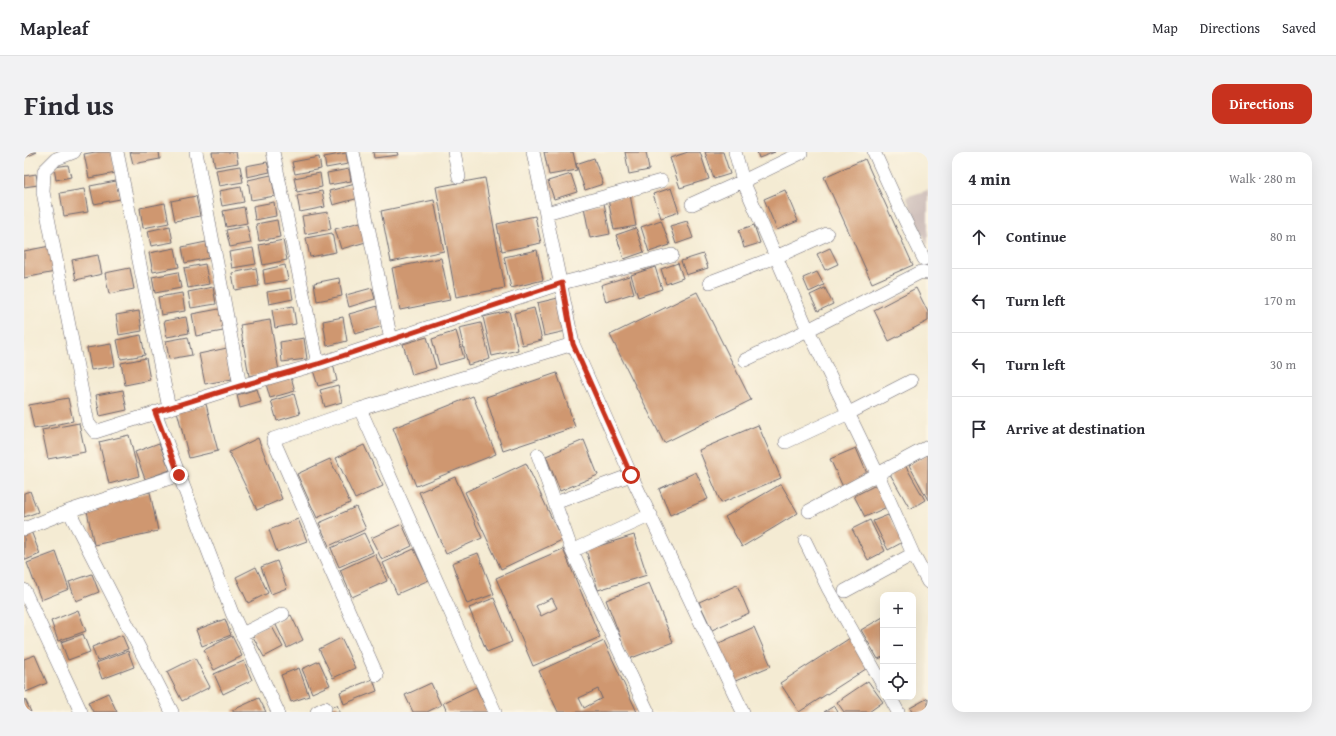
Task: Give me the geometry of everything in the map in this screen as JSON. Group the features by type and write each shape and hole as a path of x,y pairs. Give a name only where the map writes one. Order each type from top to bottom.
{"street":[{"path":"74,152 56,159 44,171 43,192 88,423 95,432 240,386 318,364 562,283 672,255"},
{"path":"117,152 169,408"},
{"path":"196,152 240,386"},
{"path":"273,152 318,364"},
{"path":"353,152 391,340"},
{"path":"454,152 459,176"},
{"path":"533,152 562,283 573,344 631,475 743,712"},
{"path":"735,152 743,181 808,330 849,413 913,554 928,582"},
{"path":"874,152 924,259"},
{"path":"692,204 801,153"},
{"path":"546,213 661,181"},
{"path":"710,282 776,257 827,234"},
{"path":"745,360 808,330 921,272 928,273"},
{"path":"377,675 273,439 360,409 573,344"},
{"path":"786,442 849,413 911,381"},
{"path":"360,409 495,712"},
{"path":"155,412 232,613 278,712"},
{"path":"809,511 928,447"},
{"path":"538,455 572,551 648,712"},
{"path":"24,529 69,511 179,475"},
{"path":"555,503 631,475"},
{"path":"69,511 172,712"},
{"path":"572,551 651,515"},
{"path":"805,541 828,588 880,680"},
{"path":"845,591 913,554"},
{"path":"24,590 81,712"},
{"path":"242,634 284,614"},
{"path":"892,700 898,712"}],"shaded area":[{"path":"928,190 928,246 906,197"}],"building":[{"path":"24,152 37,152 24,158"},
{"path":"95,152 112,152 116,173 89,178 84,154"},
{"path":"130,152 159,152 160,159 133,164"},
{"path":"212,152 236,152 238,163 215,167"},
{"path":"373,152 397,152 398,155 374,158"},
{"path":"544,152 573,152 577,170 549,175"},
{"path":"625,152 646,152 649,170 629,174"},
{"path":"688,152 700,152 709,179 680,188 670,158"},
{"path":"705,152 723,152 730,174 714,179"},
{"path":"757,152 775,152 759,158"},
{"path":"346,153 348,164 326,168 324,157"},
{"path":"319,157 321,169 295,174 292,162"},
{"path":"594,158 603,184 585,190 576,164"},
{"path":"865,159 913,265 872,283 824,177"},
{"path":"267,162 270,172 247,177 246,166"},
{"path":"68,165 71,177 56,180 54,167"},
{"path":"240,166 243,182 219,186 216,170"},
{"path":"349,169 351,181 329,185 327,173"},
{"path":"320,173 322,187 297,192 294,178"},
{"path":"36,174 38,185 24,187 24,176"},
{"path":"571,174 577,192 554,199 548,181"},
{"path":"271,175 275,196 251,200 248,180"},
{"path":"485,178 505,288 456,297 436,187"},
{"path":"116,181 120,199 94,204 90,186"},
{"path":"355,184 359,198 333,205 329,191"},
{"path":"241,187 244,202 222,206 219,191"},
{"path":"671,188 679,212 661,218 653,194"},
{"path":"84,189 88,212 64,216 60,193"},
{"path":"785,190 798,221 777,230 764,199"},
{"path":"322,191 325,207 300,212 297,196"},
{"path":"630,195 636,226 614,230 608,199"},
{"path":"196,196 200,216 175,221 171,201"},
{"path":"434,200 444,251 391,262 381,211"},
{"path":"274,202 276,216 255,220 253,206"},
{"path":"165,203 169,223 143,228 140,208"},
{"path":"604,203 610,234 590,238 584,207"},
{"path":"244,207 247,223 226,227 223,211"},
{"path":"328,212 331,229 305,234 302,216"},
{"path":"535,216 541,243 502,251 497,224"},
{"path":"277,220 280,237 259,241 256,224"},
{"path":"661,220 670,245 649,252 641,227"},
{"path":"687,221 693,238 676,244 670,226"},
{"path":"360,222 366,242 341,249 335,229"},
{"path":"754,225 760,243 744,248 739,230"},
{"path":"170,226 173,242 151,246 148,231"},
{"path":"247,226 251,243 230,247 226,230"},
{"path":"636,228 644,252 624,259 616,235"},
{"path":"332,233 336,252 310,257 306,238"},
{"path":"283,240 287,260 263,265 259,245"},
{"path":"206,242 209,258 185,263 182,247"},
{"path":"50,246 55,272 24,278 24,251"},
{"path":"175,248 179,267 153,272 149,253"},
{"path":"253,248 256,264 232,268 229,252"},
{"path":"830,248 838,264 825,270 817,254"},
{"path":"537,250 543,280 511,288 504,257"},
{"path":"703,254 708,268 686,275 681,261"},
{"path":"98,255 102,274 76,280 72,260"},
{"path":"441,258 450,300 400,310 392,268"},
{"path":"678,263 683,278 666,284 661,269"},
{"path":"205,264 209,284 188,288 184,268"},
{"path":"285,265 288,280 265,284 263,270"},
{"path":"655,267 662,289 638,297 631,275"},
{"path":"130,268 134,289 109,294 105,273"},
{"path":"256,268 259,286 235,290 232,273"},
{"path":"178,272 181,288 155,293 152,277"},
{"path":"817,272 824,285 809,292 803,278"},
{"path":"629,276 634,293 606,302 601,285"},
{"path":"339,278 342,296 317,301 314,283"},
{"path":"213,287 216,304 191,308 188,292"},
{"path":"291,288 293,299 269,304 267,292"},
{"path":"372,288 375,299 349,307 346,295"},
{"path":"825,288 833,304 818,311 810,295"},
{"path":"916,288 928,312 928,321 889,341 874,310"},
{"path":"697,292 751,400 664,443 610,335"},
{"path":"182,293 185,311 161,315 158,297"},
{"path":"558,298 566,331 544,336 537,303"},
{"path":"293,306 296,324 275,328 272,310"},
{"path":"378,306 384,326 355,334 349,314"},
{"path":"534,308 542,340 522,345 514,313"},
{"path":"219,309 223,331 196,336 192,314"},
{"path":"139,311 142,331 119,335 116,315"},
{"path":"509,311 518,350 492,356 483,317"},
{"path":"186,317 189,333 167,337 164,321"},
{"path":"343,317 347,341 327,346 323,321"},
{"path":"270,320 279,371 249,376 240,325"},
{"path":"481,323 490,359 468,365 459,328"},
{"path":"456,331 464,358 439,365 432,339"},
{"path":"141,335 145,355 121,359 117,340"},
{"path":"188,337 192,355 169,359 166,341"},
{"path":"427,337 436,368 412,375 403,344"},
{"path":"304,338 307,359 282,362 280,342"},
{"path":"111,344 115,366 91,370 87,348"},
{"path":"227,348 232,379 205,384 199,354"},
{"path":"146,358 150,380 125,385 121,363"},
{"path":"333,364 337,381 318,386 313,370"},
{"path":"557,373 575,427 503,451 486,397"},
{"path":"291,377 295,391 270,398 266,384"},
{"path":"338,385 342,402 325,407 320,390"},
{"path":"257,389 261,402 240,408 237,395"},
{"path":"123,390 127,410 100,416 96,395"},
{"path":"294,394 300,414 277,421 271,401"},
{"path":"473,396 496,454 416,486 393,428"},
{"path":"68,398 73,421 34,429 29,405"},
{"path":"206,404 218,451 189,458 177,411"},
{"path":"79,423 85,452 48,459 42,430"},
{"path":"758,425 781,478 721,503 699,450"},
{"path":"129,435 139,476 109,484 99,442"},
{"path":"258,438 282,499 257,510 229,452"},
{"path":"584,440 598,475 560,491 546,456"},
{"path":"159,443 170,470 145,479 135,452"},
{"path":"364,445 383,486 355,499 336,458"},
{"path":"856,448 868,476 843,487 830,459"},
{"path":"928,454 928,500 909,465"},
{"path":"330,459 350,503 317,518 297,474"},
{"path":"526,463 562,540 501,569 465,492"},
{"path":"905,465 925,500 910,509 890,474"},
{"path":"696,472 708,499 670,515 659,489"},
{"path":"455,477 482,538 446,554 419,492"},
{"path":"781,484 798,513 742,547 725,517"},
{"path":"876,485 887,507 865,517 854,496"},
{"path":"30,491 38,512 24,517 24,493"},
{"path":"150,492 158,531 94,545 86,506"},
{"path":"356,507 366,529 329,546 319,523"},
{"path":"888,515 903,542 888,550 873,521"},
{"path":"298,519 307,541 277,552 269,530"},
{"path":"870,520 885,551 868,560 852,529"},
{"path":"402,524 412,546 382,560 371,538"},
{"path":"31,531 40,554 26,560 24,556 24,533"},
{"path":"364,533 373,552 339,567 331,548"},
{"path":"634,535 647,575 598,590 586,550"},
{"path":"414,549 429,580 397,594 383,563"},
{"path":"563,549 600,637 533,666 496,578","holes":["552,598 557,608 541,616 536,606"]},
{"path":"56,552 69,589 41,600 27,563"},
{"path":"478,553 494,594 467,604 452,563"},
{"path":"375,554 387,581 352,597 340,570"},
{"path":"277,561 287,588 271,594 261,567"},
{"path":"256,567 268,593 248,603 236,577"},
{"path":"92,574 99,592 76,601 69,582"},
{"path":"649,583 673,642 629,659 606,600"},
{"path":"737,585 749,613 712,630 699,602"},
{"path":"494,598 512,642 487,652 469,608"},
{"path":"78,610 86,631 58,641 51,621"},
{"path":"291,615 303,640 287,648 275,623"},
{"path":"225,619 231,635 202,646 196,630"},
{"path":"880,619 880,658 878,659 861,630"},
{"path":"270,623 283,647 264,657 251,633"},
{"path":"754,627 771,666 733,682 717,644"},
{"path":"83,634 90,652 68,660 61,642"},
{"path":"122,635 128,649 97,661 92,647"},
{"path":"232,636 242,656 214,670 204,650"},
{"path":"341,638 355,668 333,678 319,649"},
{"path":"850,638 869,667 799,712 780,683"},
{"path":"604,641 637,712 558,712 539,671","holes":["598,689 602,698 584,708 579,698"]},
{"path":"128,651 134,667 102,679 96,663"},
{"path":"35,655 47,683 26,692 24,688 24,659"},
{"path":"195,658 210,687 182,701 167,672"},
{"path":"244,661 252,680 223,694 214,674"},
{"path":"319,661 330,685 312,693 302,669"},
{"path":"299,668 309,696 291,702 281,675"},
{"path":"373,679 377,691 344,704 340,692"},
{"path":"868,681 880,700 883,702 869,712 844,712 837,702"},
{"path":"431,683 441,705 427,712 413,712 405,695"},
{"path":"476,687 488,712 447,712 443,703"},
{"path":"108,693 117,712 93,712 88,702"},
{"path":"259,698 266,712 233,712 233,710"},
{"path":"928,698 928,712 912,712 910,708"},
{"path":"25,699 31,712 24,712"},
{"path":"337,705 340,712 319,712"},
{"path":"834,706 838,712 824,712"}],"route":[{"path":"179,475 155,412 318,364 562,283 573,344 631,475"}]}
